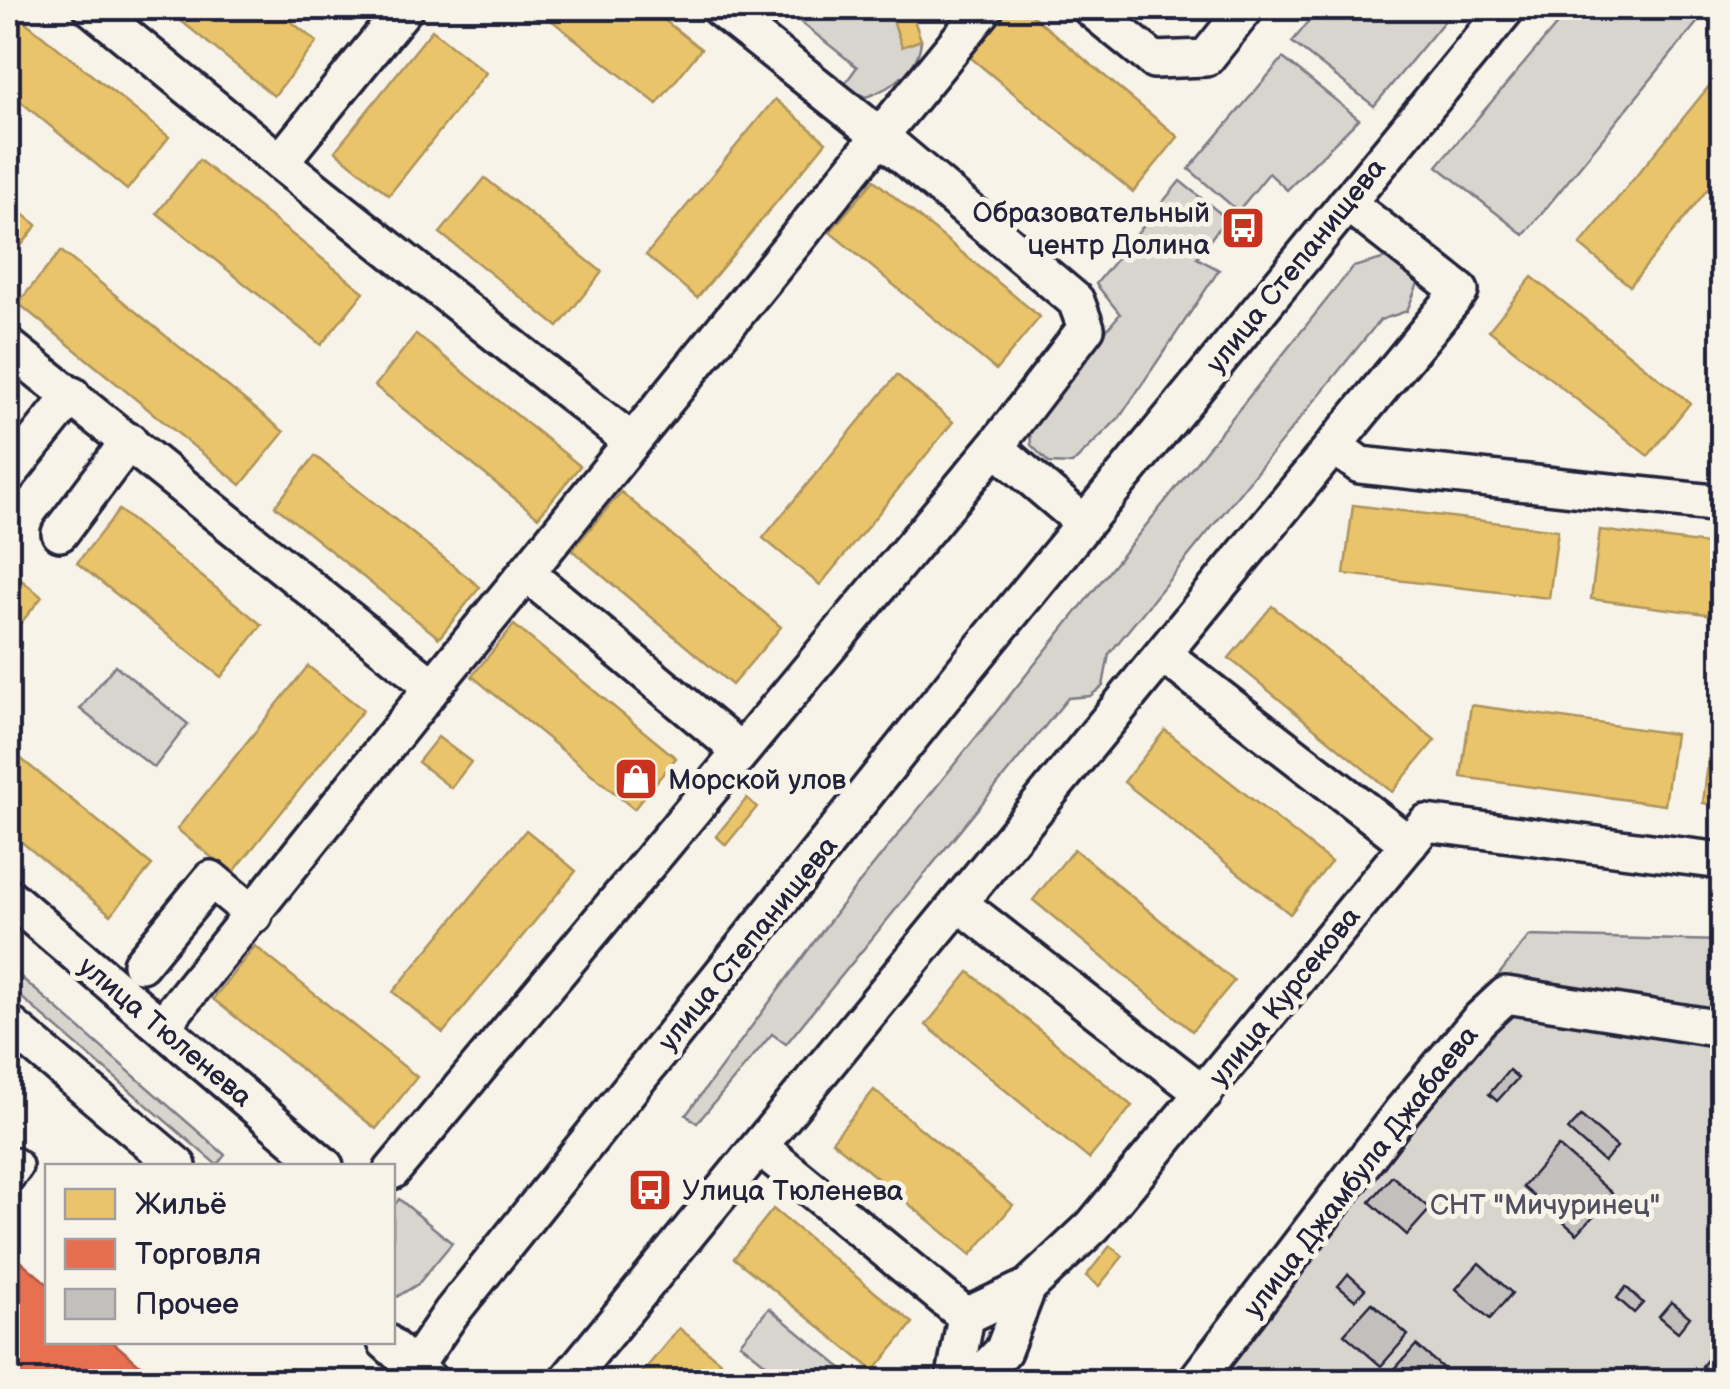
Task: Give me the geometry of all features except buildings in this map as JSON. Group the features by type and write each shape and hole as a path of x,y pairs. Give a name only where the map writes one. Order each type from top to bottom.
{"street":[{"path":"92,8 632,442"},
{"path":"280,162 405,8"},
{"path":"395,1166 995,447 1086,328 1076,300 880,136 718,8"},
{"path":"162,1026 433,686 985,8"},
{"path":"1090,8 1154,60 1206,58 1246,8"},
{"name":"улица Степанищева","path":"416,1377 451,1313 1084,523 1507,8"},
{"path":"566,1382 1460,292 1347,202"},
{"path":"8,346 433,686"},
{"path":"8,475 72,395"},
{"path":"60,534 129,441"},
{"path":"1334,446 1360,465 1722,504"},
{"path":"995,447 1084,523"},
{"path":"526,572 727,740 738,755"},
{"path":"1164,655 1409,844"},
{"name":"улица Курсекова","path":"966,1316 1028,1287 1092,1226 1426,823 1722,861"},
{"path":"141,964 211,879 254,914"},
{"name":"улица Тюленева","path":"8,896 323,1164"},
{"path":"960,904 1204,1094"},
{"name":"улица Джамбула Джабаева","path":"1195,1382 1403,1110 1479,1020 1506,995 1722,1029"},
{"path":"8,1023 176,1164"},
{"path":"760,1148 966,1316 954,1382"},
{"path":"973,1382 1002,1351 1028,1287"},
{"path":"388,1344 416,1377"}],"green space":[{"path":"783,8 889,8 902,46 921,40 919,51 903,76 866,97 843,86 857,67"},
{"path":"1320,8 1455,8 1374,106 1292,42"},
{"path":"1571,8 1709,8 1524,235 1437,166"},
{"path":"1283,58 1359,119 1287,190 1269,173 1238,211 1189,169"},
{"path":"1180,181 1226,218 1197,258 1219,270 1120,417 1072,464 1049,463 1031,445 1029,422 1120,314 1096,284"},
{"path":"1390,257 1419,281 1407,311 1380,320 1109,654 1103,686 1090,696 1068,698 786,1044 772,1034 697,1123 686,1115 840,907 1353,267"},
{"path":"115,665 188,724 154,768 80,709"},
{"name":"СНТ \"Мичуринец\"","path":"1529,936 1722,941 1722,1381 1180,1382"},
{"path":"8,966 225,1155 218,1164 216,1164 8,986"},
{"path":"399,1199 452,1243 418,1284 395,1298 395,1204"},
{"path":"769,1308 855,1379 787,1381 740,1343"}],"place":[{"name":"Образовательный центр Долина","path":"1243,228"},
{"name":"Морской улов","path":"636,779"},
{"name":"Улица Тюленева","path":"650,1190"}]}
